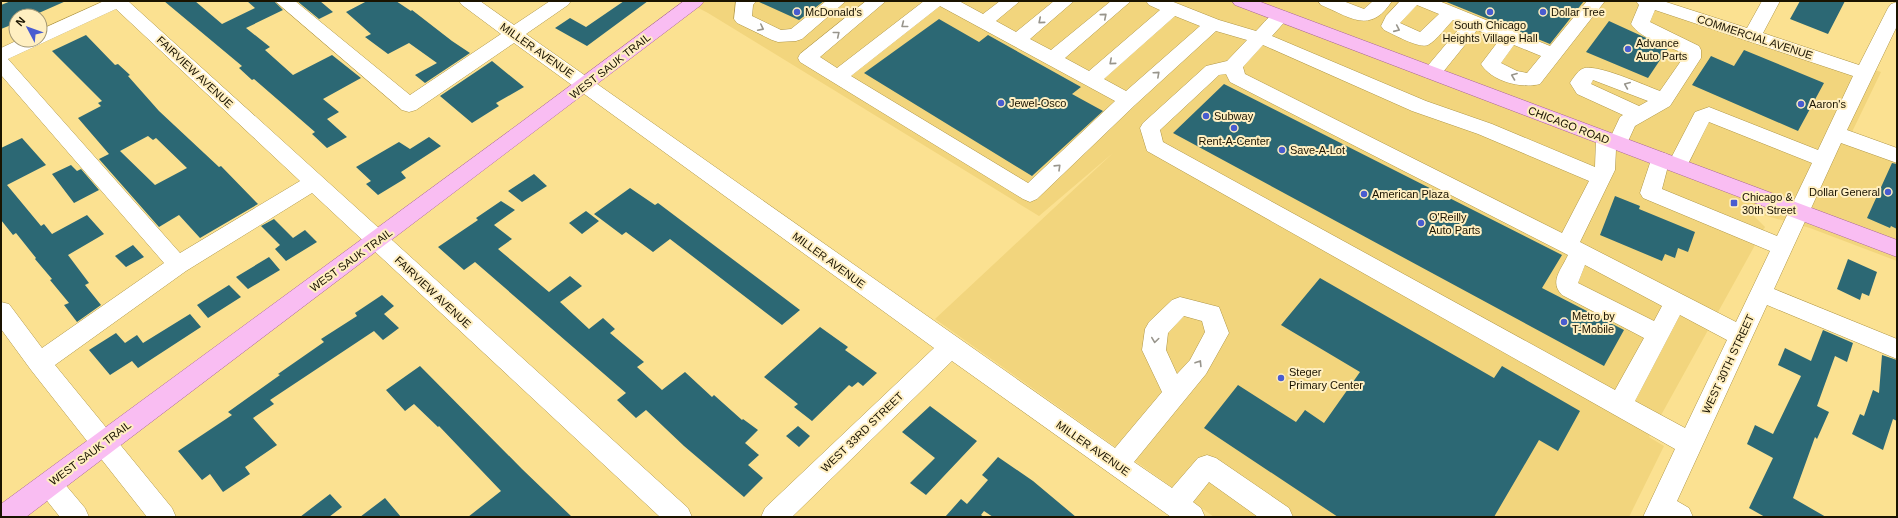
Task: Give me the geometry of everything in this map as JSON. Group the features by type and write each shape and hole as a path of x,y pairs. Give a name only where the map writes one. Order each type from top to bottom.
{"main road":[{"name":"WEST SAUK TRAIL","path":"5,517 102,443 378,241 695,1"},
{"name":"CHICAGO ROAD","path":"1241,1 1897,249"}],"street":[{"path":"48,33 118,1"},
{"name":"FAIRVIEW AVENUE","path":"118,1 679,517"},
{"path":"284,1 409,105 562,1"},
{"name":"MILLER AVENUE","path":"468,1 951,347 1183,511"},
{"path":"747,1 744,3 743,19 778,36 796,35 836,1"},
{"path":"877,1 807,58 1030,194 1128,100 1213,24"},
{"path":"838,77 935,1"},
{"path":"984,22 1011,1"},
{"path":"1018,40 1065,1"},
{"path":"1052,59 1122,1"},
{"path":"1155,1 1213,24 1278,44 1419,106 1485,129 1601,178"},
{"path":"1328,1 1367,16 1383,1"},
{"path":"1410,1 1392,20 1390,26 1423,40 1451,12"},
{"path":"1423,1 1553,54"},
{"path":"1511,37 1490,64 1498,70 1526,81 1533,80 1596,1"},
{"path":"1752,36 1771,1"},
{"path":"953,3 984,22 1128,100"},
{"path":"1655,3 1640,24 1650,31 1692,50 1692,58 1663,100 1627,122 1612,141 1605,170 1574,248 1566,285 1570,289 1658,334"},
{"name":"COMMERCIAL AVENUE","path":"1655,3 1864,73"},
{"path":"1091,80 1173,8"},
{"name":"WEST 30TH STREET","path":"1665,513 1690,444 1864,73 1897,8"},
{"path":"1281,16 1233,66 1213,70 1150,128 1154,146 1690,444"},
{"path":"1438,75 1480,25"},
{"path":"1,55 16,48"},
{"path":"1,63 178,265"},
{"path":"1233,66 1237,78 1574,248 1741,336"},
{"path":"1638,114 1584,89 1580,83 1589,73 1609,78 1663,100"},
{"path":"1783,247 1650,193 1669,162 1702,117 1709,114 1824,160"},
{"path":"1836,133 1897,156"},
{"path":"38,363 178,265 314,182"},
{"path":"1761,293 1897,349"},
{"path":"1620,405 1676,302"},
{"path":"5,325 38,363 163,517"},
{"name":"WEST 33RD STREET","path":"774,517 951,347"},
{"path":"1117,464 1175,394"},
{"path":"1183,511 1208,466 1280,517"},
{"path":"49,484 76,517"}],"shaded area":[{"path":"685,1 1664,1 1881,72 1851,134 1897,152 1897,261 1810,228 1749,211 1765,227 1649,437 1664,446 1629,517 1214,517 935,319 1113,153 1039,216 708,13"}],"building":[{"path":"11,1 66,1 48,9 8,8 8,26 1,29 1,5"},
{"path":"164,1 195,1 222,24 255,8 247,1 274,1 283,10 246,28 270,47 265,50 293,75 332,55 361,78 323,99 339,112 327,119 347,137 327,148 312,134 315,132 254,79 252,80 239,68 242,66"},
{"path":"297,1 320,1 333,12 319,19"},
{"path":"367,1 396,1 411,11 412,10 470,53 425,83 415,75 437,63 409,43 388,54 365,37 371,34 346,12"},
{"path":"624,1 648,1 587,46 555,28 570,18 586,27"},
{"name":"McDonald's","path":"757,1 824,1 799,20"},
{"name":"Dollar Tree","path":"1444,1 1584,1 1550,44"},
{"path":"1800,1 1845,1 1828,34 1790,19"},
{"name":"Jewel-Osco","path":"939,19 979,42 988,35 1081,87 1072,94 1103,111 1032,176 864,73"},
{"name":"Advance Auto Parts","path":"1609,21 1668,48 1648,78 1586,52"},
{"path":"86,35 115,65 118,64 130,75 128,76 159,111 219,167 221,166 258,204 200,238 179,215 159,227 99,159 109,154 78,118 101,106 98,103 102,101 52,51","holes":["148,136 153,140 156,138 187,168 155,185 120,151"]},
{"path":"1744,50 1824,83 1798,131 1692,85 1711,56 1734,66"},
{"path":"492,61 524,87 496,103 499,106 472,123 440,96"},
{"name":"American Plaza","path":"1224,84 1562,255 1542,288 1624,330 1604,366 1173,133"},
{"path":"429,137 441,146 401,172 406,178 378,195 366,184 371,181 356,167 399,142 410,149"},
{"path":"22,138 46,165 7,185 41,226 44,224 52,234 87,215 104,234 68,255 89,283 85,285 101,305 77,322 64,305 69,303 50,280 52,279 16,233 13,235 1,220 1,148"},
{"name":"Dollar General","path":"1892,163 1897,164 1897,229 1891,226 1890,228 1867,218"},
{"path":"71,165 77,171 81,169 99,190 74,203 52,174"},
{"path":"534,174 547,186 522,202 508,191"},
{"path":"630,188 655,205 658,203 800,310 782,325 670,239 653,252 626,232 622,235 594,214"},
{"path":"1615,196 1640,206 1639,209 1695,232 1688,252 1678,248 1675,258 1665,254 1662,261 1600,235"},
{"path":"501,201 515,210 494,225 512,239 498,249 549,292 570,276 582,286 560,302 589,329 603,318 615,329 610,333 644,362 637,367 662,390 685,372 712,397 714,395 742,420 743,419 758,430 745,443 759,455 748,465 763,478 744,497 684,446 646,410 636,418 617,400 626,393 475,262 464,270 438,247 478,220 476,218"},
{"path":"586,211 599,221 582,234 569,223"},
{"path":"274,219 293,238 305,230 317,242 286,261 275,249 280,245 261,226"},
{"path":"133,245 144,257 126,267 115,256"},
{"path":"269,257 280,270 248,289 236,277"},
{"path":"1848,259 1877,272 1869,296 1862,293 1860,300 1837,289"},
{"path":"1320,278 1494,378 1502,366 1580,411 1558,451 1539,440 1494,517 1338,517 1204,428 1238,385 1296,422 1305,410 1324,423 1360,372 1281,325"},
{"path":"229,285 241,297 208,318 197,305"},
{"path":"382,295 394,306 384,314 399,328 383,340 374,331 270,400 274,404 253,418 277,445 245,467 250,474 223,492 210,474 202,480 178,451 232,415 228,412 280,375 278,374 324,342 321,339 357,316 355,313"},
{"path":"190,314 201,327 138,368 132,361 110,375 89,350 116,333 125,343 137,335 143,343"},
{"path":"820,327 848,347 845,350 877,373 863,386 858,382 852,387 849,385 812,421 794,407 798,404 764,377"},
{"path":"1823,330 1853,343 1847,362 1835,356 1817,406 1829,412 1817,439 1815,437 1793,498 1826,517 1765,517 1749,508 1773,458 1747,444 1755,425 1773,434 1801,376 1778,365 1785,348 1811,361"},
{"path":"1882,355 1897,360 1897,421 1893,419 1883,450 1852,434 1860,414 1864,416 1873,390 1879,393"},
{"path":"420,366 572,517 468,517 501,491 439,426 438,427 414,404 405,411 386,390"},
{"path":"930,406 977,441 926,495 910,483 935,458 902,432"},
{"path":"798,426 810,436 799,447 786,436"},
{"path":"998,457 1033,481 1076,517 993,517 984,511 981,515 984,517 945,517 961,499 967,504 988,480 982,475"},
{"path":"330,494 342,507 329,517 300,517"},
{"path":"385,498 401,517 360,517"}],"place":[{"name":"McDonald's","path":"797,12"},
{"name":"South Chicago Heights Village Hall","path":"1490,12"},
{"name":"Dollar Tree","path":"1543,12"},
{"name":"Advance Auto Parts","path":"1628,49"},
{"name":"Jewel-Osco","path":"1001,103"},
{"name":"Aaron's","path":"1801,104"},
{"name":"Subway","path":"1206,116"},
{"name":"Rent-A-Center","path":"1234,128"},
{"name":"Save-A-Lot","path":"1282,150"},
{"name":"Dollar General","path":"1888,192"},
{"name":"American Plaza","path":"1364,194"},
{"name":"Chicago & 30th Street","path":"1734,203"},
{"name":"O'Reilly Auto Parts","path":"1421,223"},
{"name":"Metro by T-Mobile","path":"1564,322"},
{"name":"Steger Primary Center","path":"1281,378"}]}
